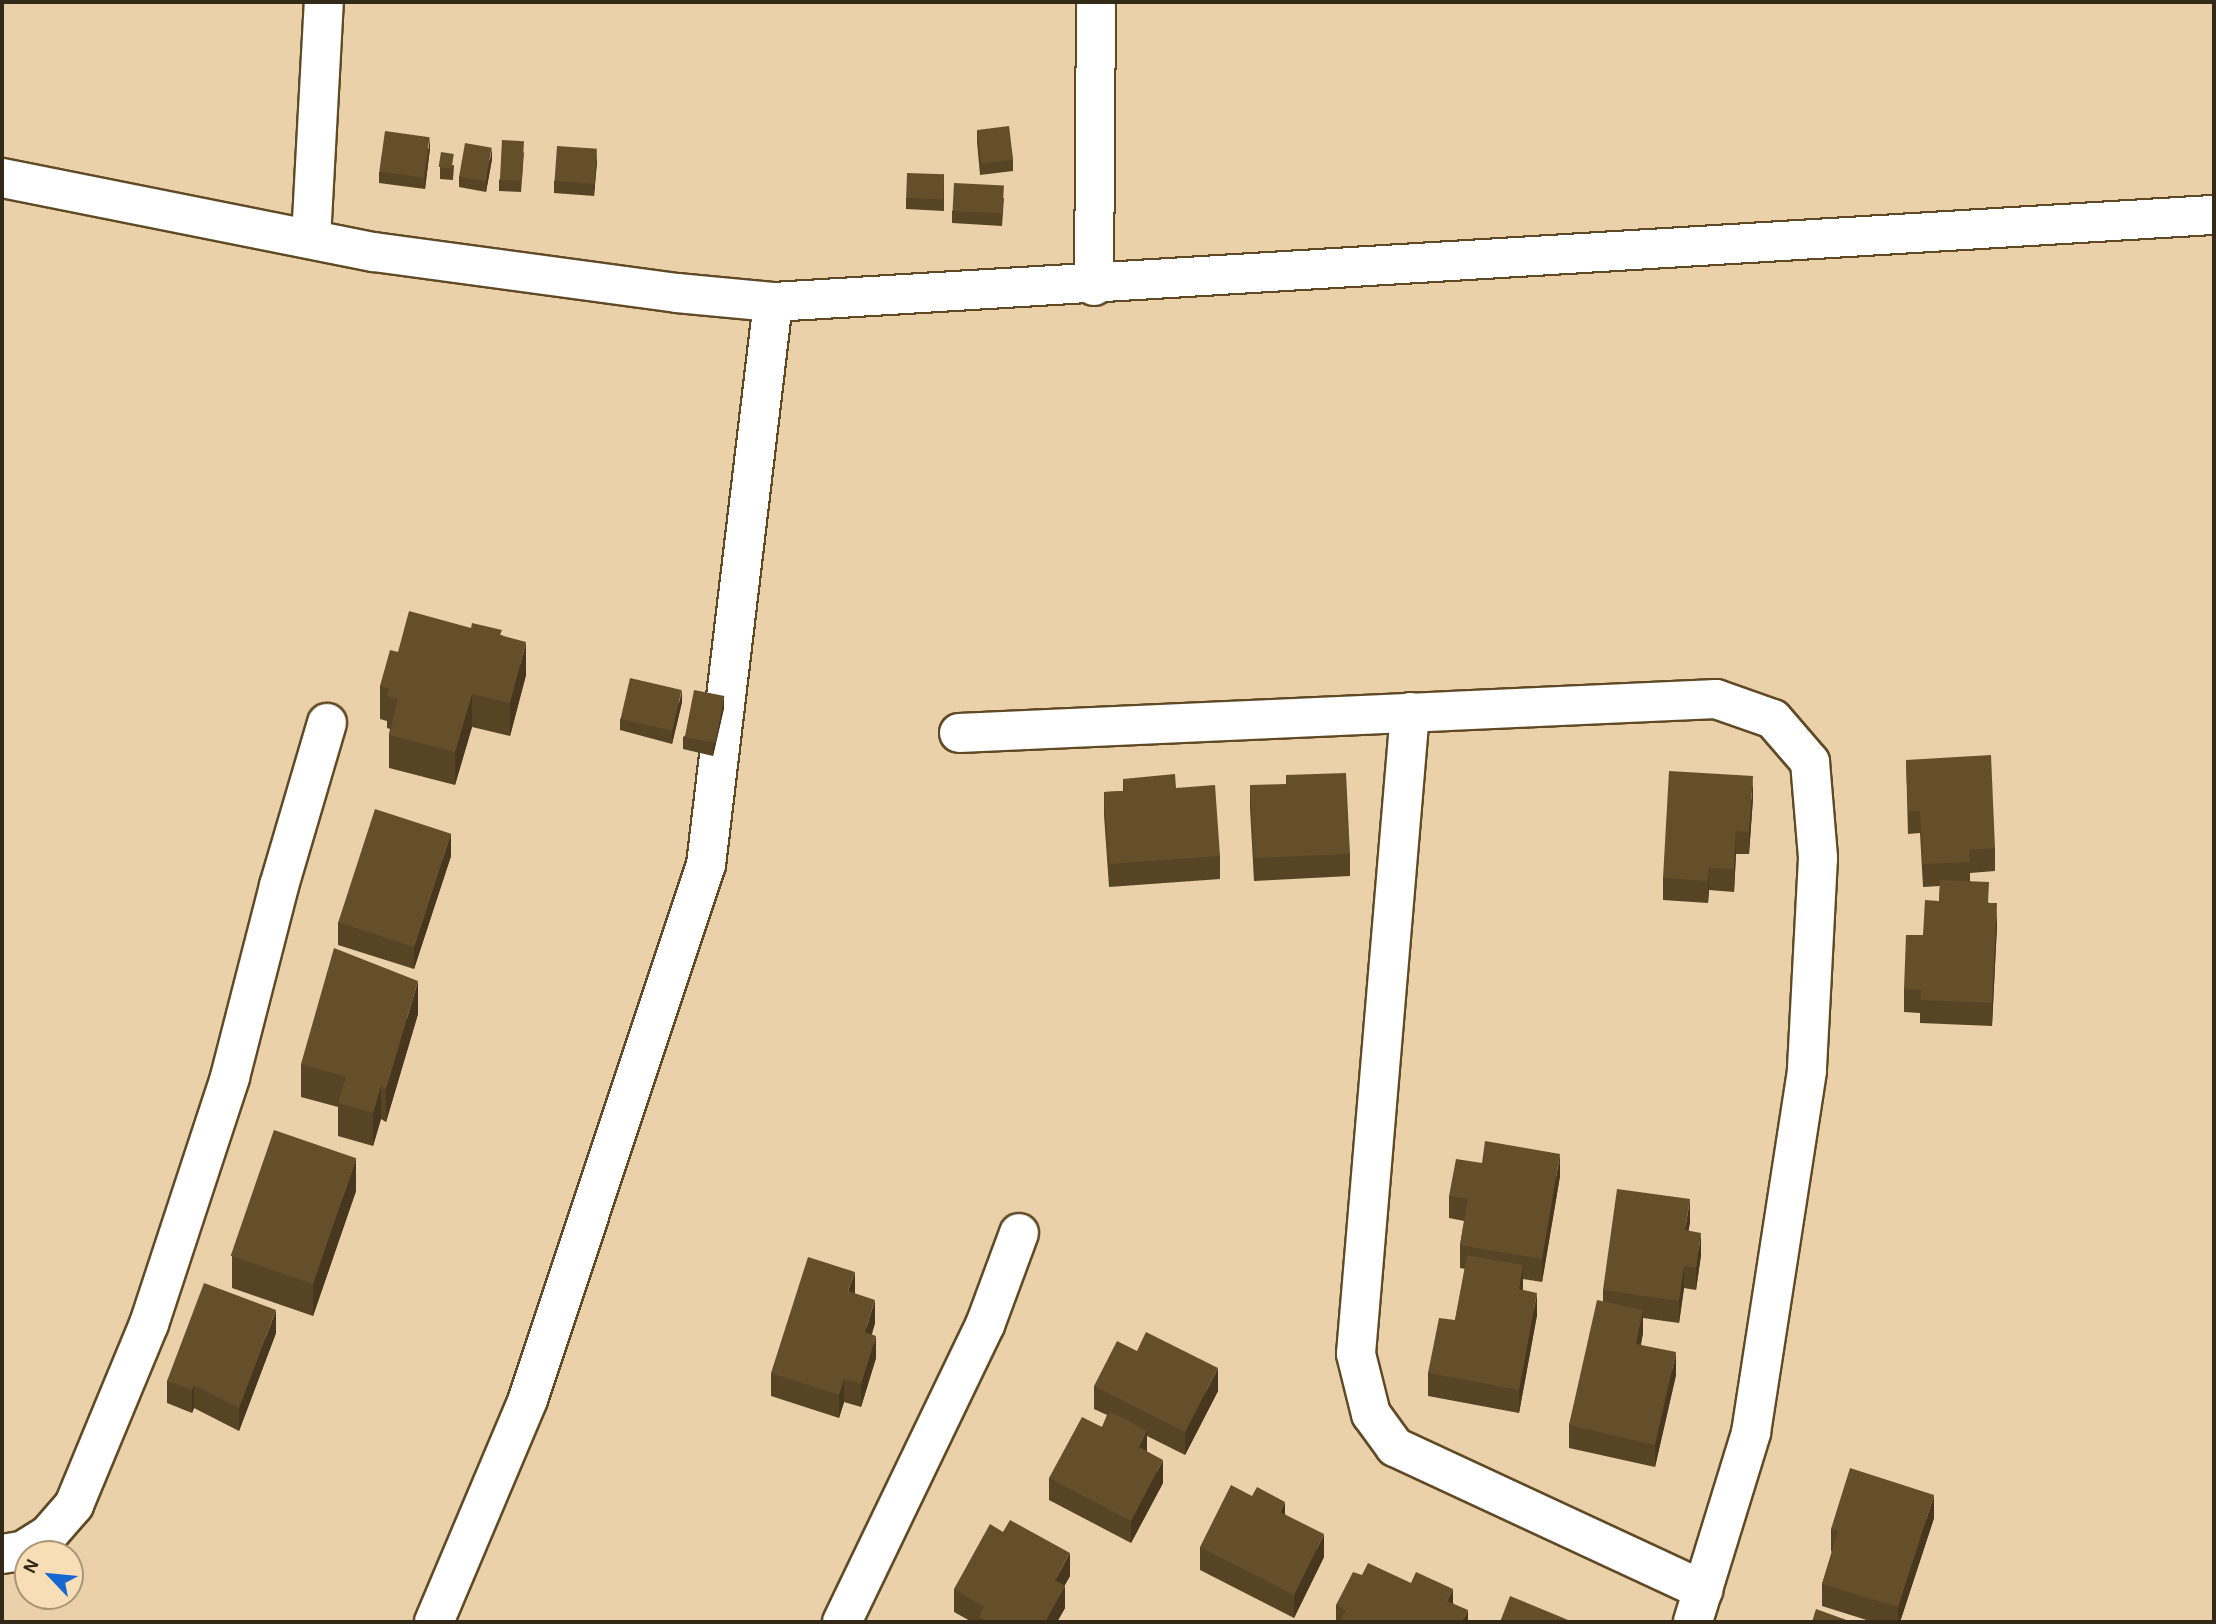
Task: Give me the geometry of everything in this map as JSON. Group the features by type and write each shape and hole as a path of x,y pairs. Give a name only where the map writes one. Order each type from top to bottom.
{"street":[{"path":"311,239 324,2"},
{"path":"1094,286 1096,2"},
{"path":"2,178 311,239 677,293 773,302 1094,286 2214,215"},
{"path":"434,1622 528,1399 706,865 773,302"},
{"path":"958,733 1410,712 1716,699 1773,719 1810,762 1818,858 1807,1071 1751,1433 1698,1606 1395,1447 1371,1414 1356,1354 1410,712"},
{"path":"2,1554 22,1551 48,1535 74,1505 149,1324 230,1077 279,886 327,723"},
{"path":"842,1622 985,1325 1019,1233"}],"building":[{"path":"1009,126 1013,160 981,164 977,130"},
{"path":"385,131 430,137 424,178 379,172"},
{"path":"502,140 524,141 522,181 500,180"},
{"path":"465,143 492,148 486,181 459,176"},
{"path":"557,146 597,149 594,184 555,181"},
{"path":"441,152 454,154 451,169 439,167"},
{"path":"907,173 944,174 943,199 906,198"},
{"path":"954,183 1004,186 1002,214 953,211"},
{"path":"409,611 471,628 472,623 502,630 500,635 526,642 510,703 472,694 455,752 389,735 398,699 387,696 389,688 380,686 390,650 398,652"},
{"path":"630,678 682,690 672,731 621,719"},
{"path":"694,690 724,696 715,743 685,737"},
{"path":"1991,755 1995,848 1969,850 1970,862 1923,864 1920,811 1908,811 1906,760"},
{"path":"1669,771 1753,776 1749,832 1736,831 1734,869 1709,868 1708,881 1663,878"},
{"path":"1346,773 1350,854 1254,858 1250,785 1286,784 1286,775"},
{"path":"1175,774 1176,788 1215,785 1220,856 1109,864 1104,792 1124,791 1123,779"},
{"path":"375,809 451,834 414,947 338,922"},
{"path":"1940,880 1989,882 1988,903 1997,903 1992,1003 1920,1000 1921,990 1904,989 1906,935 1923,935 1925,900 1939,901"},
{"path":"334,948 418,981 386,1089 381,1086 373,1113 338,1103 346,1077 301,1064"},
{"path":"274,1130 356,1158 313,1284 231,1256"},
{"path":"1485,1141 1560,1154 1542,1259 1460,1245 1468,1199 1449,1196 1456,1159 1482,1163"},
{"path":"1617,1189 1690,1199 1685,1230 1701,1233 1696,1268 1684,1266 1679,1301 1603,1290"},
{"path":"1467,1255 1523,1265 1519,1289 1537,1293 1519,1390 1428,1373 1439,1318 1455,1320"},
{"path":"808,1257 855,1272 848,1291 875,1300 865,1332 876,1336 861,1384 844,1379 839,1395 771,1373"},
{"path":"204,1283 276,1310 239,1408 194,1385 192,1390 167,1381"},
{"path":"1597,1300 1643,1310 1636,1344 1676,1352 1655,1445 1569,1425"},
{"path":"1146,1332 1218,1368 1185,1432 1094,1386 1117,1341 1137,1351"},
{"path":"1110,1411 1147,1431 1139,1447 1163,1460 1131,1521 1049,1478 1082,1417 1102,1427"},
{"path":"1850,1468 1934,1495 1898,1607 1822,1584 1838,1531 1831,1529"},
{"path":"1231,1485 1252,1496 1257,1487 1285,1502 1280,1512 1324,1534 1294,1595 1200,1547"},
{"path":"1010,1520 1070,1553 1055,1580 1065,1586 1045,1622 989,1622 979,1617 984,1607 954,1589 990,1524 1003,1532"},
{"path":"1368,1563 1411,1583 1416,1572 1453,1589 1447,1601 1468,1610 1462,1622 1340,1622 1346,1610 1336,1605 1353,1572 1362,1575"},
{"path":"1510,1596 1573,1622 1500,1622"},
{"path":"1816,1609 1852,1622 1812,1622"}]}
